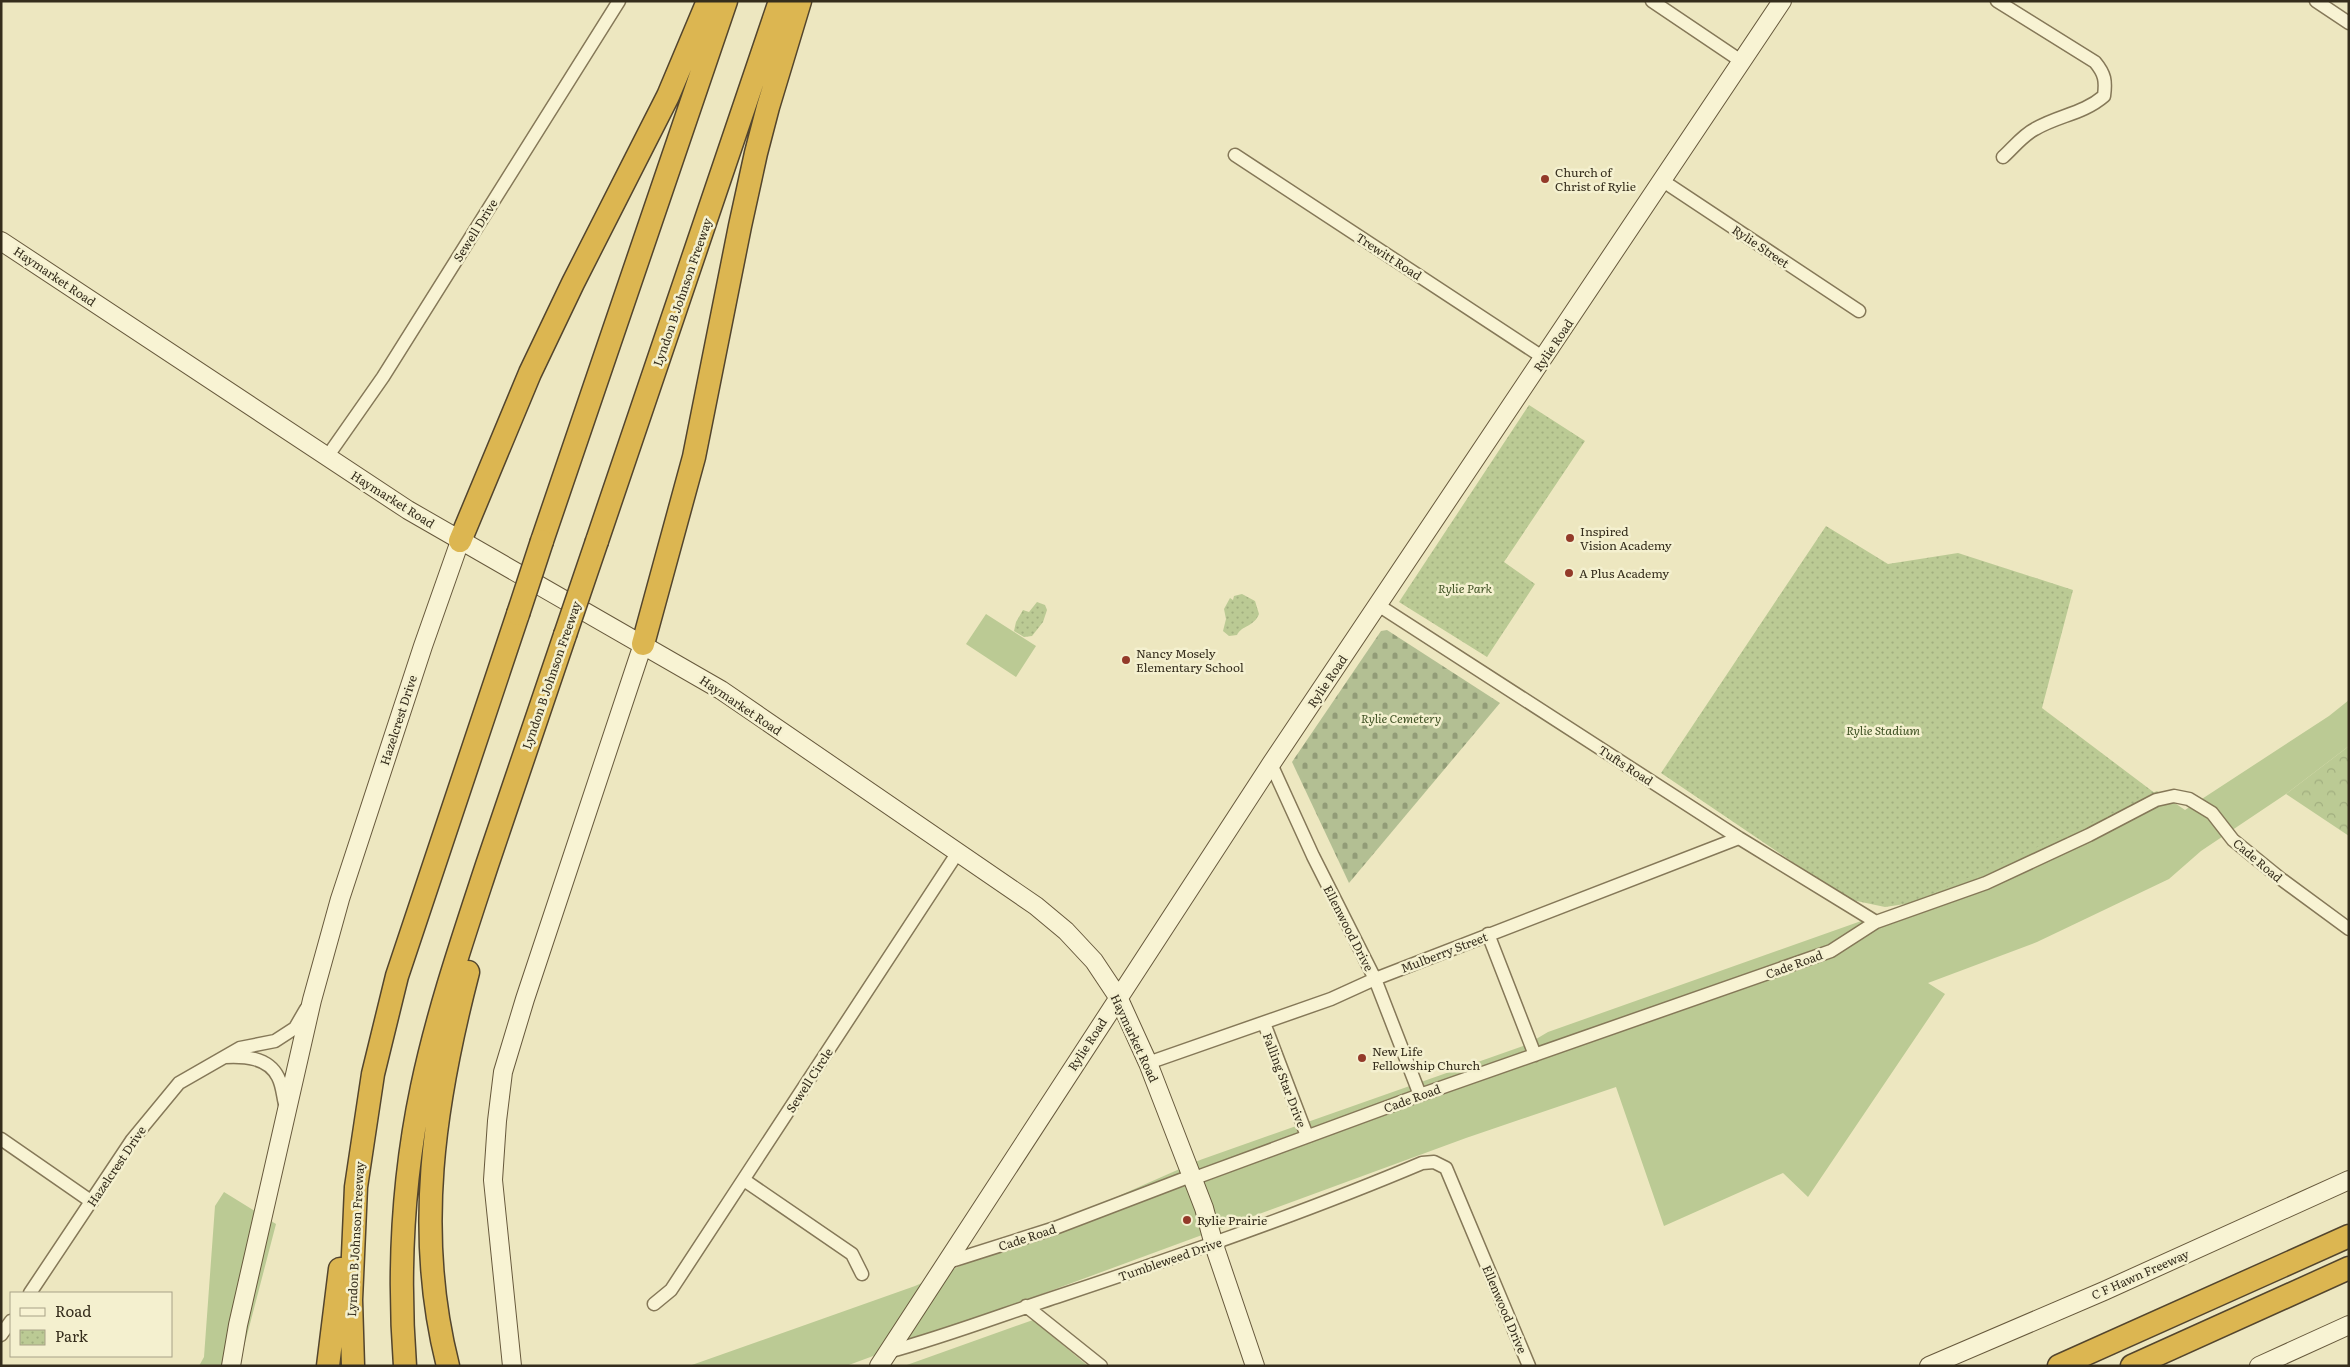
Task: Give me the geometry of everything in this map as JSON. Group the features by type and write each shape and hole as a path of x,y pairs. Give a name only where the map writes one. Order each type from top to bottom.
{"highway":[{"path":"460,541 530,373 573,283 668,96 708,1"},
{"name":"Lyndon B Johnson Freeway","path":"353,1366 351,1300 356,1187 372,1074 386,1012 415,919 542,541 726,1"},
{"name":"Lyndon B Johnson Freeway","path":"404,1358 402,1276 405,1210 422,1088 436,1026 459,950 520,767 780,1"},
{"path":"644,644 694,457 756,153 800,1"},
{"path":"448,1366 437,1314 429,1244 430,1197 437,1121 455,1021 520,767"},
{"path":"328,1366 336,1289 356,1187"},
{"path":"2059,1366 2349,1236"},
{"path":"2132,1366 2349,1268"},
{"path":"2148,1366 2174,1347"}],"street":[{"name":"Sewell Drive","path":"327,457 383,377 619,1"},
{"path":"1652,1 1741,61"},
{"name":"Rylie Road","path":"884,1359 945,1262 1271,764 1782,1"},
{"path":"1997,1 2095,62 2102,71 2106,81 2104,96 2091,107 2068,114 2034,130 2003,157"},
{"path":"2316,1 2349,23"},
{"name":"Trewitt Road","path":"1235,155 1544,358"},
{"name":"Rylie Street","path":"1663,181 1859,311"},
{"name":"Haymarket Road","path":"1,241 327,457 460,541 722,690 1036,906 1066,931 1094,961 1118,997 1148,1063 1204,1208 1214,1244 1255,1366"},
{"name":"Hazelcrest Drive","path":"31,1292 132,1140 179,1083 240,1048 275,1041 295,1028 312,1000 340,899 423,646 460,541"},
{"name":"Tufts Road","path":"1378,605 1739,838 1876,922"},
{"path":"512,1366 493,1180 503,1072 525,999 644,644"},
{"name":"Ellenwood Drive","path":"1271,764 1313,856 1375,979 1420,1095"},
{"name":"Cade Road","path":"945,1262 1055,1228 1420,1095 1831,951 1876,922 1986,883 2089,835 2156,800 2174,796 2188,800 2212,813 2233,840 2280,879 2349,929"},
{"name":"Mulberry Street","path":"1148,1063 1331,999 1375,979 1488,934 1739,838"},
{"name":"Sewell Circle","path":"654,1304 671,1290 958,852"},
{"path":"1488,934 1534,1055"},
{"path":"231,1366 238,1325 312,1000"},
{"name":"Falling Star Drive","path":"1264,1023 1307,1136"},
{"name":"Hazelcrest Drive","path":"220,1058 248,1057 266,1064 278,1077 286,1110"},
{"path":"1,1139 92,1202"},
{"name":"Tumbleweed Drive","path":"884,1359 1026,1306 1214,1244 1342,1197 1422,1163 1434,1162 1446,1168"},
{"name":"Ellenwood Drive","path":"1446,1168 1529,1366"},
{"path":"744,1180 852,1254 862,1274"},
{"name":"C F Hawn Freeway","path":"1929,1366 2104,1291 2349,1180"},
{"path":"1026,1306 1101,1366"},
{"path":"1,1335 10,1322"},
{"path":"2260,1366 2349,1325"}],"green space":[{"name":"Rylie Park","path":"1529,405 1585,441 1504,562 1535,584 1487,657 1399,602"},
{"name":"Rylie Stadium","path":"1826,526 1888,564 1958,553 2073,590 2042,708 2156,794 1912,903 1885,907 1847,899 1661,773"},
{"path":"1242,594 1255,601 1259,614 1254,621 1237,635 1229,636 1223,631 1226,619 1224,609 1230,598 1233,600 1234,596"},
{"path":"1037,602 1045,605 1047,610 1043,622 1032,636 1024,637 1014,631 1016,622 1023,610 1029,612"},
{"path":"986,614 1036,646 1016,677 966,644"},
{"name":"Rylie Cemetery","path":"1387,630 1500,703 1349,883 1292,762 1381,631"},
{"path":"2349,700 2349,746 2286,794 2201,851 2169,879 2037,942 1928,983 1945,994 1808,1197 1783,1173 1664,1226 1616,1087 1466,1138 846,1366 689,1366 915,1286 1200,1160 1526,1045 1548,1032 1912,903 2157,791 2185,810 2329,716"},
{"path":"2349,746 2349,836 2286,794"},
{"path":"224,1192 276,1224 239,1366 199,1366 204,1357 215,1206"},
{"path":"1033,1320 1088,1366 904,1366"}],"place":[{"name":"Church of Christ of Rylie","path":"1545,179"},
{"name":"Inspired Vision Academy","path":"1570,538"},
{"name":"A Plus Academy","path":"1569,573"},
{"name":"Nancy Mosely Elementary School","path":"1126,660"},
{"name":"New Life Fellowship Church","path":"1362,1058"},
{"name":"Rylie Prairie","path":"1187,1220"}]}
